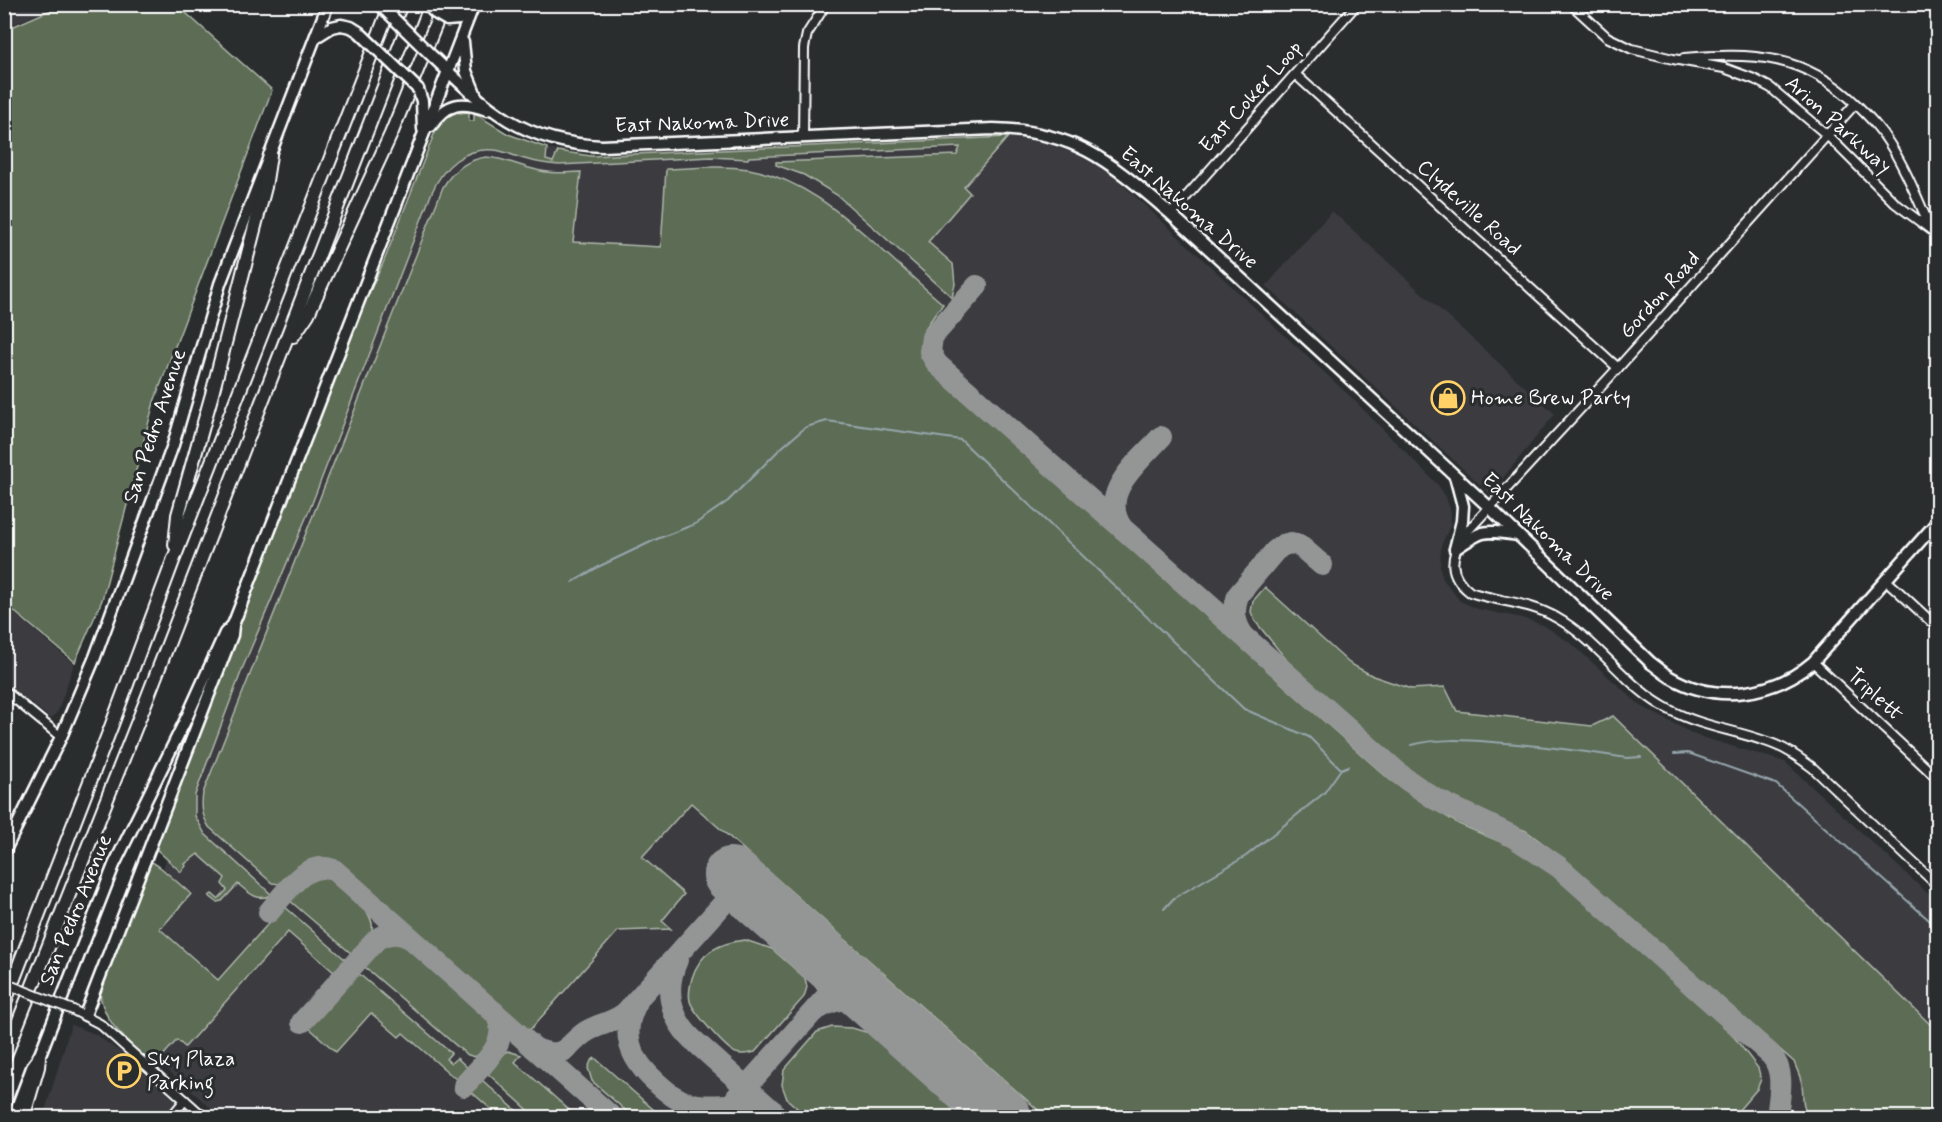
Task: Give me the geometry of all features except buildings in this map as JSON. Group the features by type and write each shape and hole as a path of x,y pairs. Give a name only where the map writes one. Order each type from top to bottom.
{"highway":[{"path":"4,1004 173,561 391,4"},
{"path":"4,1058 146,701 416,4"},
{"path":"281,353 308,314 391,135 444,4"},
{"path":"173,561 178,515 265,187 270,155"},
{"path":"23,1118 39,1067 39,1057"}],"main road":[{"name":"East Nakoma Drive","path":"379,4 477,99 495,113 531,133 565,143 602,146 993,129 1033,132 1072,142 1107,161 1171,214 1489,507 1651,663 1670,676 1694,687 1734,694 1759,690 1792,678 1813,662 1938,521"},
{"path":"426,4 447,20 459,19 473,7"},
{"name":"San Pedro Avenue","path":"4,852 61,737 95,657 169,456 215,300 328,5"},
{"name":"San Pedro Avenue","path":"86,1015 232,635 233,625 473,7"},
{"path":"316,37 332,27 341,25 359,32 418,89 422,101 424,136"},
{"path":"463,33 463,56 466,71 477,99"},
{"path":"424,136 439,115 454,106 469,105 495,113"},
{"path":"1455,476 1463,506 1462,522 1455,549"},
{"path":"1455,549 1479,533 1491,531 1518,535"},
{"name":"San Pedro Avenue","path":"14,1118 33,1065 39,1057 120,851 186,719 225,633 233,625"}],"street":[{"path":"803,138 804,48 807,34 826,4"},
{"name":"East Coker Loop","path":"1171,214 1357,4"},
{"name":"Arion Parkway","path":"1570,4 1607,37 1632,49 1724,68 1754,79 1787,100 1827,135 1895,202 1935,233"},
{"name":"Arion Parkway","path":"1673,59 1726,55 1763,56 1789,62 1820,75 1842,90 1876,123 1890,145 1935,233"},
{"name":"Clydeville Road","path":"1295,74 1618,368"},
{"name":"Gordon Road","path":"1455,549 1463,536 1489,507 1618,368 1855,104"},
{"path":"1455,549 1453,557 1456,577 1470,592 1532,607 1558,618 1576,631 1641,691 1668,710 1699,724 1755,737 1795,754 1814,769 1938,886"},
{"path":"1886,580 1938,628"},
{"name":"Triplett","path":"1813,662 1938,779"},
{"path":"4,690 61,737"},
{"path":"4,984 86,1015 100,1024 205,1118"},
{"path":"170,1118 185,1100"}],"shaded area":[{"path":"5,4 58,4 58,5 5,28"},
{"path":"486,120 525,143 583,157 1001,137 1032,139 1072,152 1108,171 1353,399 1438,485 1446,497 1451,512 1450,526 1441,546 1440,568 1443,579 1460,601 1478,609 1543,625 1572,644 1641,706 1695,735 1785,762 1937,902 1937,1117 221,1117 122,1030 117,989 444,129"},
{"path":"1332,211 1555,414 1490,494 1266,286"},
{"path":"5,605 74,664 58,711 51,719 5,682"},
{"path":"71,1025 95,1034 123,1054 194,1117 43,1118"}],"green space":[{"path":"62,5 177,5 272,90 154,402 102,600 75,662 4,603 5,30"},
{"path":"457,111 459,113 469,112 469,121 474,121 474,113 508,134 547,148 546,160 553,162 558,151 591,156 1008,137 964,187 970,193 928,242 953,264 955,284 952,297 837,195 804,175 776,165 776,162 957,155 960,147 749,157 748,159 711,157 559,165 531,161 498,151 483,150 464,155 456,160 442,174 432,192 311,506 243,667 195,795 195,816 205,834 272,895 258,897 238,884 222,901 217,902 209,896 212,894 218,899 227,890 222,884 225,878 198,854 185,864 181,872 154,847 357,319 384,261 436,129 445,116"},
{"path":"486,157 545,172 581,172 573,242 661,247 666,169 718,167 749,169 786,180 834,209 943,304 927,327 922,341 928,368 1390,780 1459,824 1519,850 1549,871 1731,1033 1758,1068 1761,1079 1757,1089 1732,1118 1046,1117 691,803 642,857 684,894 662,921 671,929 618,931 528,1032 343,867 331,862 311,861 299,866 281,884 272,883 209,827 203,811 203,793 443,187 461,167"},
{"path":"1265,587 1349,663 1373,676 1411,689 1445,687 1457,711 1592,726 1613,716 1937,1031 1937,1117 1809,1117 1804,1105 1801,1079 1794,1062 1567,861 1526,831 1438,792 1407,769 1294,669 1255,621 1251,612 1253,601"},
{"path":"152,862 191,894 160,929 218,980 284,906 347,961 336,974 288,932 185,1047 177,1040 159,1060 154,1057 150,1062 125,1039 111,1021 101,1001 100,990 147,864"},
{"path":"319,875 344,888 368,913 372,922 369,936 353,955 289,900 308,879"},
{"path":"395,940 412,949 489,1019 492,1036 484,1051 474,1057 466,1054 365,967 364,962 381,944"},
{"path":"745,940 772,949 805,978 807,987 804,997 755,1052 743,1054 736,1053 725,1045 711,1030 692,1006 689,993 692,978 705,955 719,946"},
{"path":"358,973 451,1053 446,1059 451,1063 457,1058 468,1068 458,1081 403,1033 399,1037 371,1013 336,1052 307,1026 353,974"},
{"path":"832,1027 852,1028 869,1033 964,1117 807,1117 787,1099 782,1085 784,1070 817,1032"},
{"path":"508,1051 521,1055 515,1062 577,1117 536,1117 486,1072 486,1069 499,1055"},
{"path":"595,1058 662,1117 633,1117 592,1081 588,1068"},
{"path":"482,1080 520,1114 518,1117 500,1117 468,1089 476,1081"}],"waterway":[{"path":"573,582 600,566 695,524 728,501 781,448 806,427 827,421 961,440 1244,709 1309,737 1341,769"},
{"path":"1412,745 1442,740 1472,741 1627,758 1641,757"},
{"path":"1674,754 1688,753 1776,784 1938,928"},
{"path":"1164,909 1174,898 1246,856 1324,793 1341,769 1349,766"}],"taxiway":[{"path":"977,286 932,337 930,352 937,364 1403,777 1435,799 1512,836 1559,867 1771,1055 1779,1069 1780,1077 1777,1118"},
{"path":"1122,528 1114,503 1118,490 1132,468 1161,437"},
{"path":"1243,635 1235,616 1238,595 1275,551 1283,545 1291,543 1299,545 1322,565"},
{"path":"269,912 289,887 305,873 314,869 334,870 613,1118"},
{"path":"534,1048 546,1052 561,1052 583,1034 625,1013 741,884"},
{"path":"302,1022 377,939 394,934 410,938"},
{"path":"677,960 670,991 671,1002 678,1021 691,1038 768,1107"},
{"path":"736,1098 845,976"},
{"path":"816,1010 837,1000 846,999 863,1002 891,1017"},
{"path":"637,1002 629,1025 630,1046 640,1065 665,1090 692,1104 713,1106 743,1104 773,1111"},
{"path":"464,1086 493,1052 498,1042 501,1032 494,1012"}],"runway":[{"path":"731,875 1004,1118"}],"place":[{"name":"Home Brew Party","path":"1448,398"},
{"name":"Sky Plaza Parking","path":"124,1071"}]}
